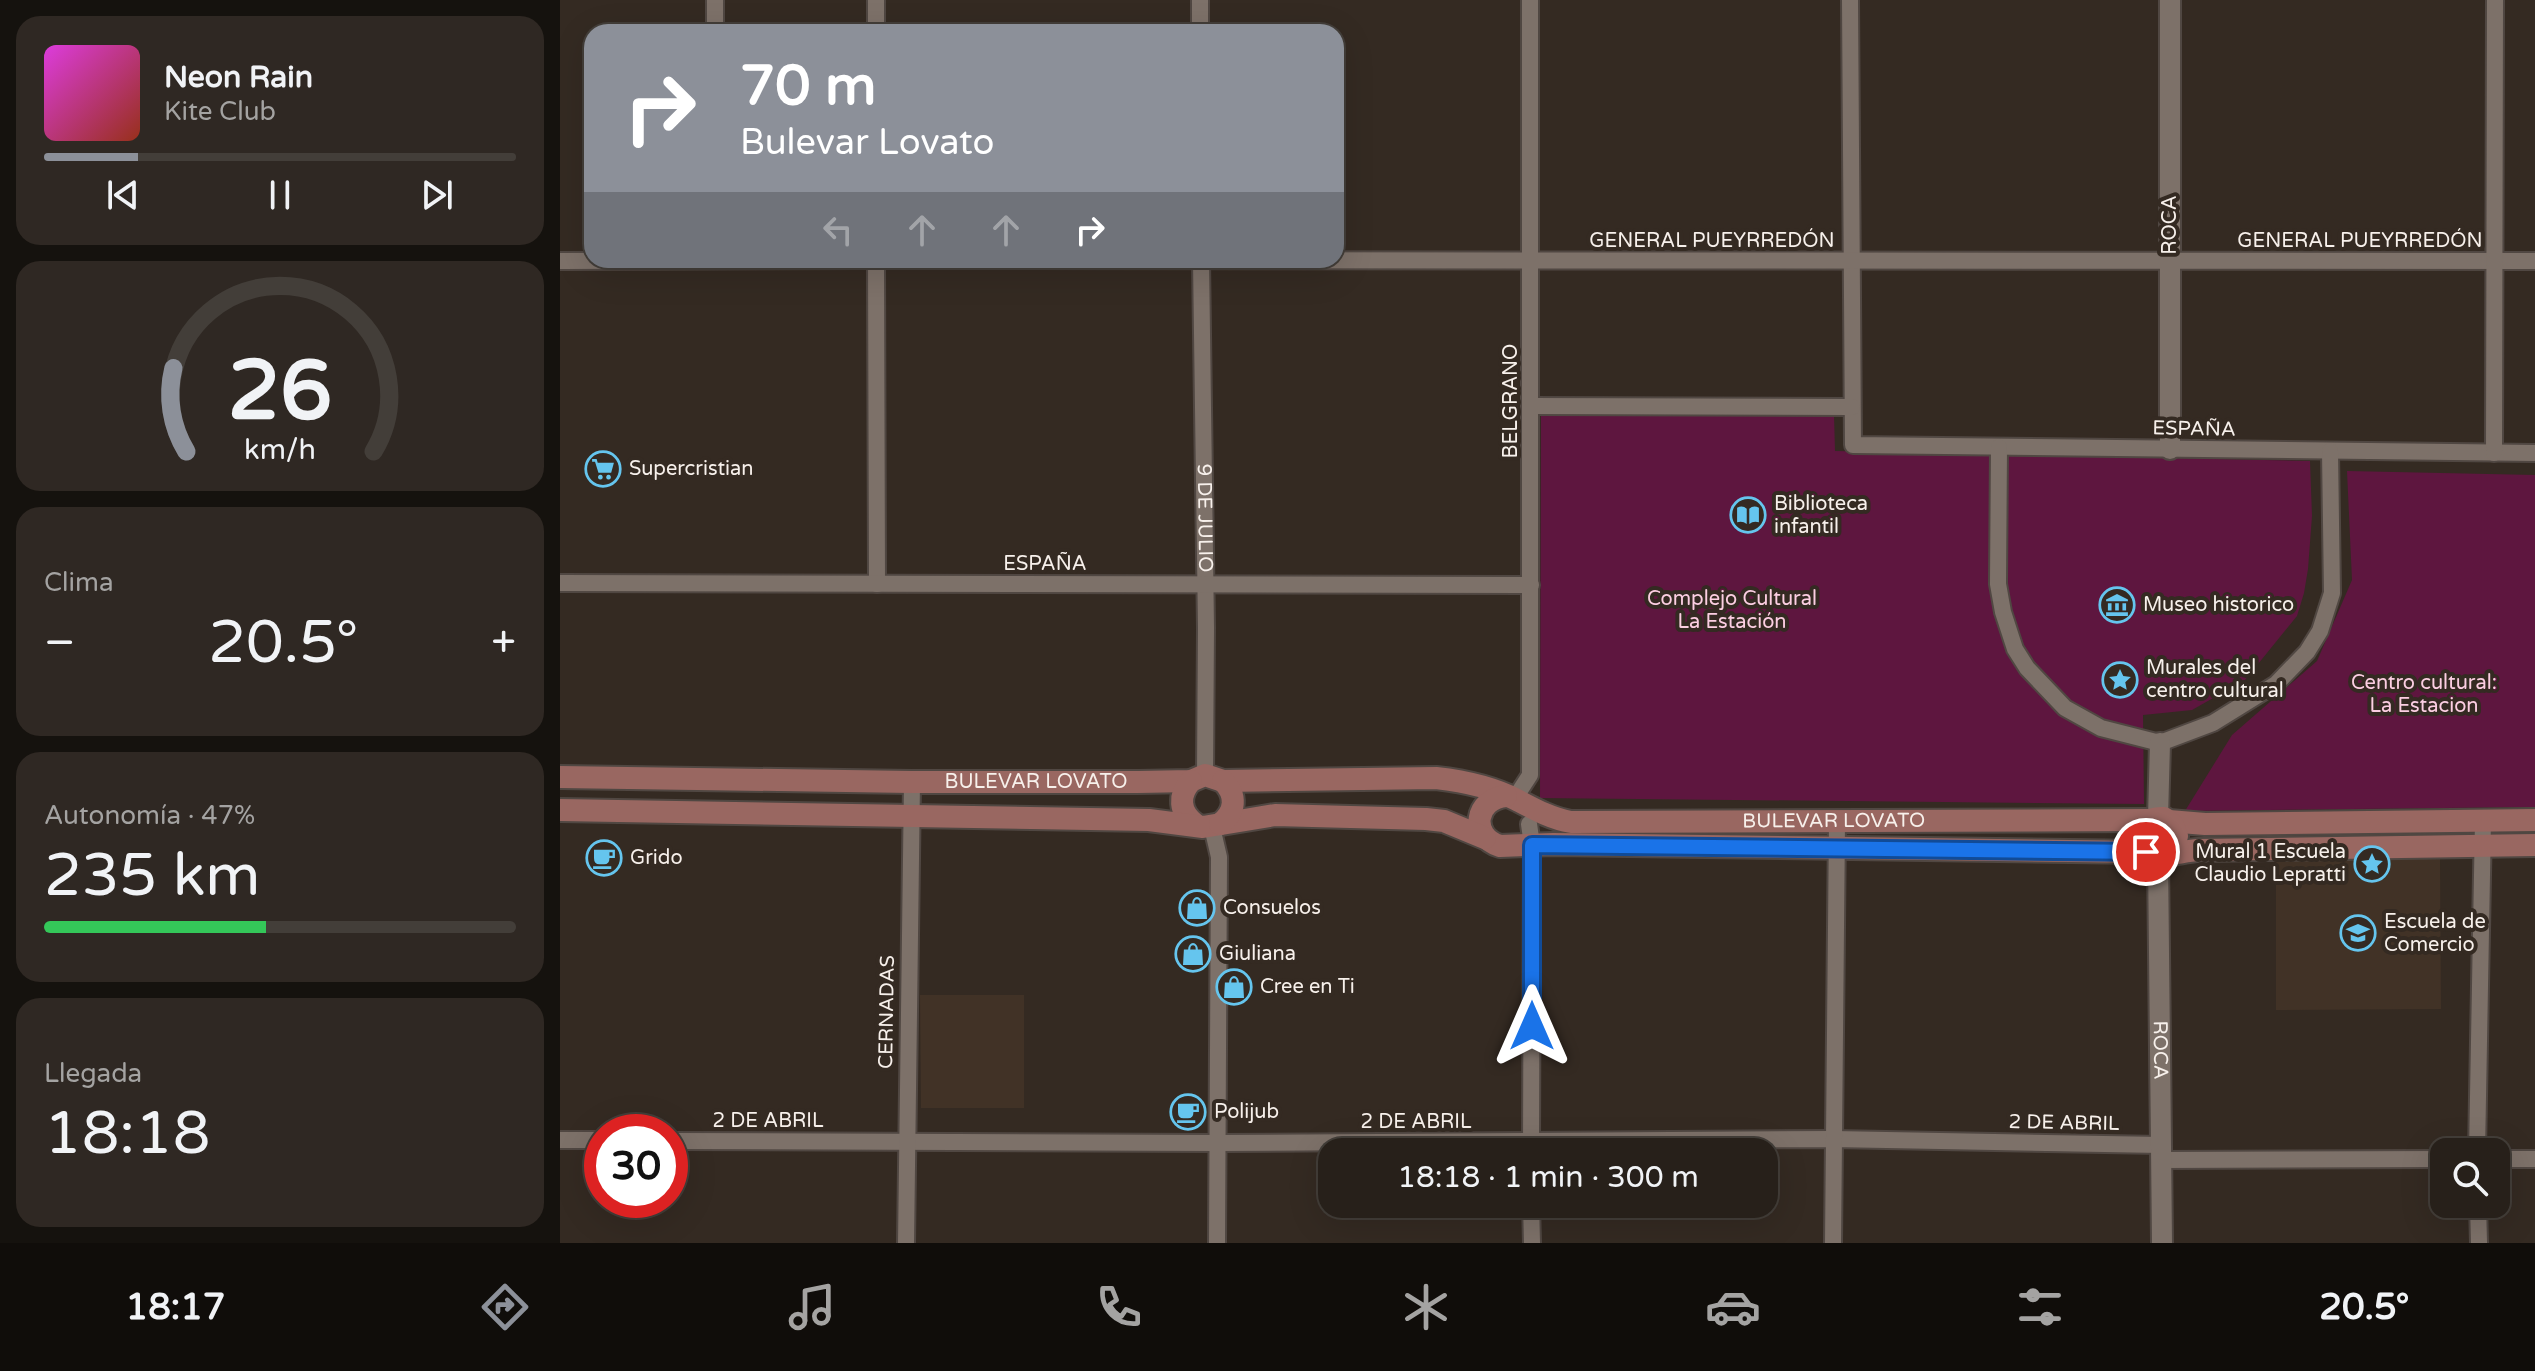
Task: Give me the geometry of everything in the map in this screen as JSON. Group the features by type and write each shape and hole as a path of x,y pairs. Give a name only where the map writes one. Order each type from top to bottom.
{"main road":[{"name":"BULEVAR LOVATO","path":"560,777 912,782 1436,778 1481,786 1521,813 1571,822 2158,820 2205,824 2535,820"},
{"name":"9 DE JULIO","path":"1207,779 1233,795 1231,812 1209,825 1183,812 1181,804 1185,787 1207,779"},
{"path":"1485,838 1480,831 1479,814 1490,800 1521,813"},
{"name":"BULEVAR LOVATO","path":"560,810 1149,820 1209,825 1275,815 1426,819 1444,821 1492,844 1509,846 1522,838 1521,813"},
{"name":"BULEVAR LOVATO","path":"1521,813 1837,848 2158,853 2535,845"},
{"name":"ROCA","path":"2158,820 2177,836 2158,853 2141,846 2140,832 2158,820"}],"street":[{"path":"715,0 715,24"},
{"path":"876,0 876,24"},
{"path":"1200,0 1200,24"},
{"name":"BELGRANO","path":"1530,0 1530,775 1521,813 1531,1138"},
{"path":"1531,406 1852,407 1850,0"},
{"name":"ROCA","path":"2170,0 2170,449"},
{"path":"2494,453 2495,0"},
{"path":"560,261 584,261"},
{"name":"GENERAL PUEYRREDÓN","path":"1344,261 2535,261"},
{"path":"876,268 877,584"},
{"name":"9 DE JULIO","path":"1201,268 1207,779"},
{"name":"ESPAÑA","path":"1852,407 1853,445 2535,453"},
{"path":"1999,447 1998,584 2015,649 2027,668 2065,708 2101,728 2160,743 2213,723 2276,684 2307,652 2320,631 2332,593 2330,451"},
{"name":"ESPAÑA","path":"560,583 1531,585"},
{"name":"ROCA","path":"2158,820 2160,743"},
{"name":"CERNADAS","path":"906,1243 912,782"},
{"path":"2477,1138 2483,820"},
{"path":"1833,1243 1837,822"},
{"path":"1209,825 1219,857 1217,1243"},
{"name":"ROCA","path":"2158,853 2162,1243"},
{"name":"2 DE ABRIL","path":"1778,1140 1833,1139 2430,1159"},
{"path":"560,1140 584,1140"},
{"name":"2 DE ABRIL","path":"688,1141 1318,1144"},
{"path":"2510,1159 2535,1159"},
{"path":"1531,1218 1532,1243"},
{"path":"2478,1218 2479,1243"}],"shaded area":[{"name":"Escuela de Comercio","path":"2440,855 2441,1009 2276,1010 2276,856"},
{"path":"920,995 1024,995 1024,1108 921,1108"}],"green space":[{"name":"Complejo Cultural La Estación","path":"1541,413 1834,415 1835,451 2310,461 2312,516 2304,593 2297,616 2245,680 2192,710 2143,715 2144,804 1540,798"},
{"name":"Centro cultural: La Estacion","path":"2347,471 2535,475 2535,807 2185,811 2232,735 2317,661 2352,580"}],"place":[{"name":"Supercristian","path":"603,469"},
{"name":"Biblioteca infantil","path":"1748,515"},
{"name":"Museo historico","path":"2117,605"},
{"name":"Murales del centro cultural","path":"2120,680"},
{"name":"Grido","path":"604,858"},
{"name":"Mural 1 Escuela Claudio Lepratti","path":"2372,864"},
{"name":"Consuelos","path":"1197,908"},
{"name":"Escuela de Comercio","path":"2358,933"},
{"name":"Giuliana","path":"1193,954"},
{"name":"Cree en Ti","path":"1234,987"},
{"name":"Polijub","path":"1188,1112"}],"route":[{"path":"1532,1026 1532,845 2113,849 2146,852"}]}
